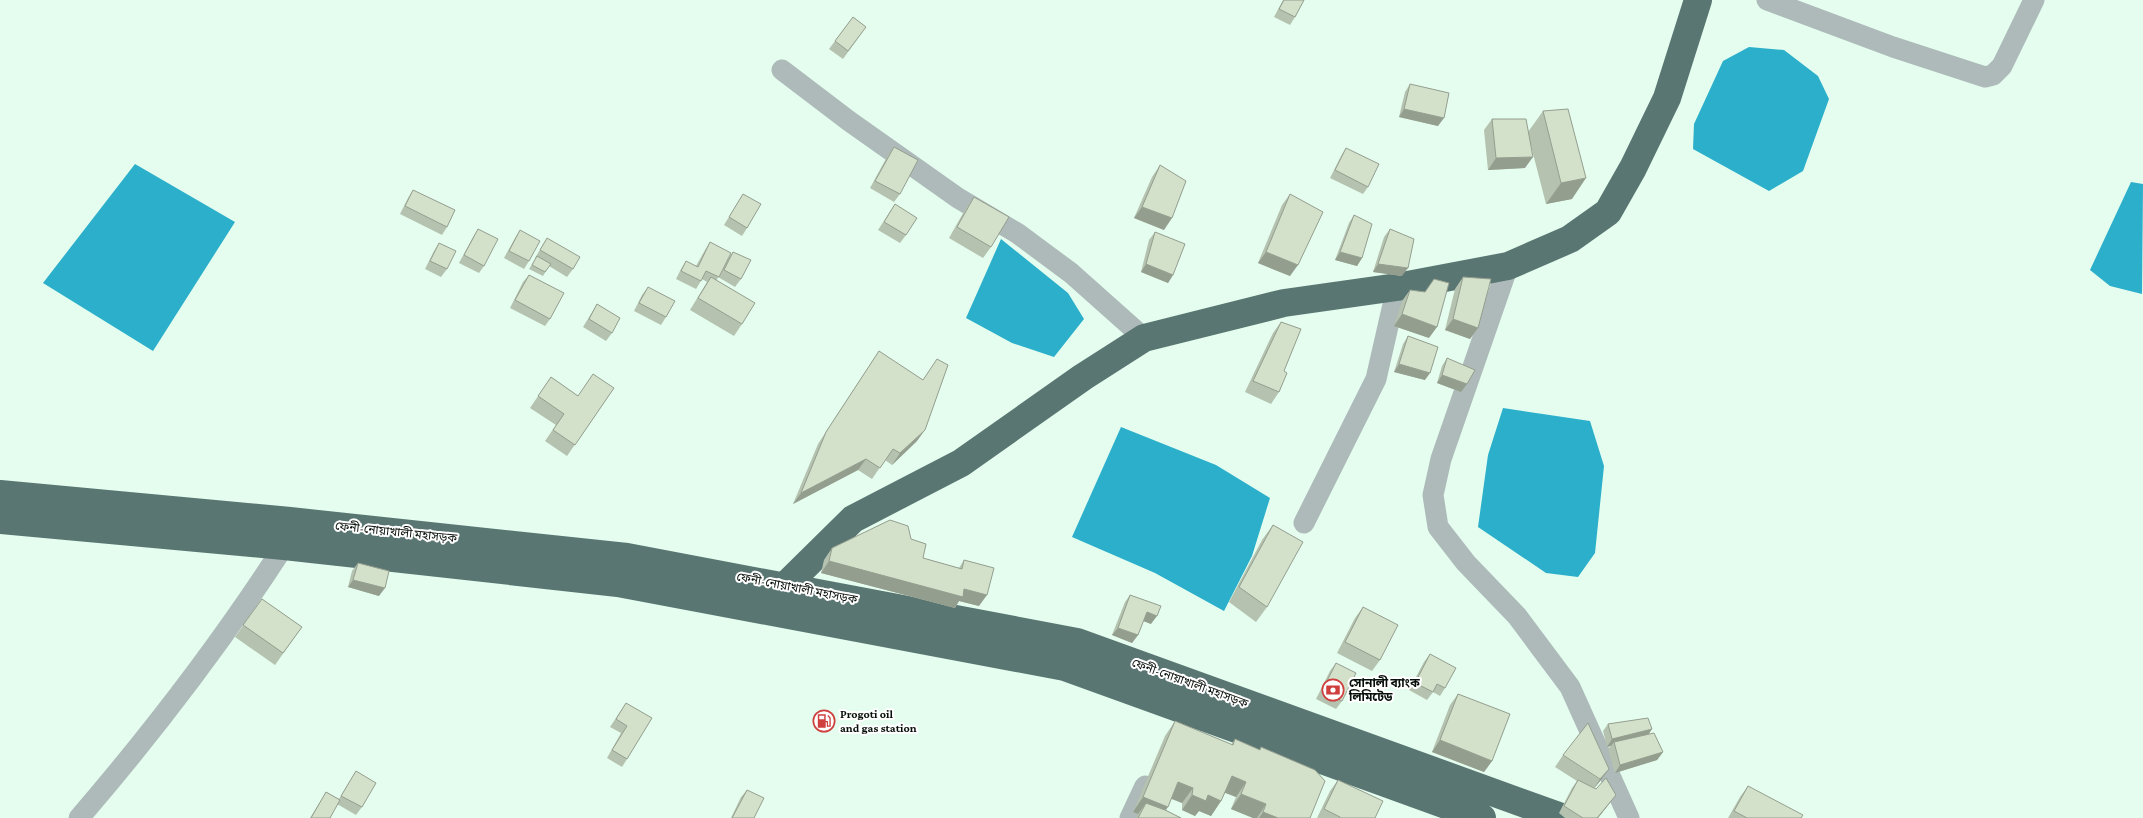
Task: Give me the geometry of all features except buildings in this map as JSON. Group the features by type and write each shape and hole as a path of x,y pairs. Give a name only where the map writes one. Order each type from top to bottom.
{"highway":[{"path":"753,608 785,586 853,518 961,463 1144,338 1284,303 1397,287 1508,266 1570,239 1608,212 1633,168 1667,98 1698,0"},
{"name":"ফেনী-নোয়াখালী মহাসড়ক","path":"0,494 290,521 627,557 1077,642 1564,818"},
{"path":"0,520 284,546 618,583 1065,667 1179,718 1482,818"}],"street":[{"path":"1767,0 1893,47 1985,77 1994,75 2002,66 2034,0"},
{"path":"782,70 848,121 958,198 1017,233 1071,273 1144,338"},
{"path":"1508,266 1441,459 1433,495 1438,527 1466,563 1517,616 1570,688 1630,818"},
{"path":"1304,523 1376,379 1397,287"},
{"path":"78,818 120,770 242,611 284,546"},
{"path":"1130,818 1154,768"}],"water":[{"path":"1749,47 1784,50 1818,76 1829,99 1803,171 1769,191 1693,149 1694,124 1723,61"},
{"path":"135,164 235,222 153,351 43,283"},
{"path":"2131,182 2143,184 2142,294 2110,286 2090,270"},
{"path":"1001,239 1068,293 1084,319 1054,357 1012,343 966,318"},
{"path":"1503,408 1590,421 1604,466 1595,553 1578,577 1546,573 1478,527 1488,455"},
{"path":"1121,427 1216,465 1270,498 1252,556 1224,611 1155,573 1072,537"}],"place":[{"name":"সোনালী ব্যাংক লিমিটেড","path":"1333,690"},
{"name":"Progoti oil and gas station","path":"824,721"}]}
